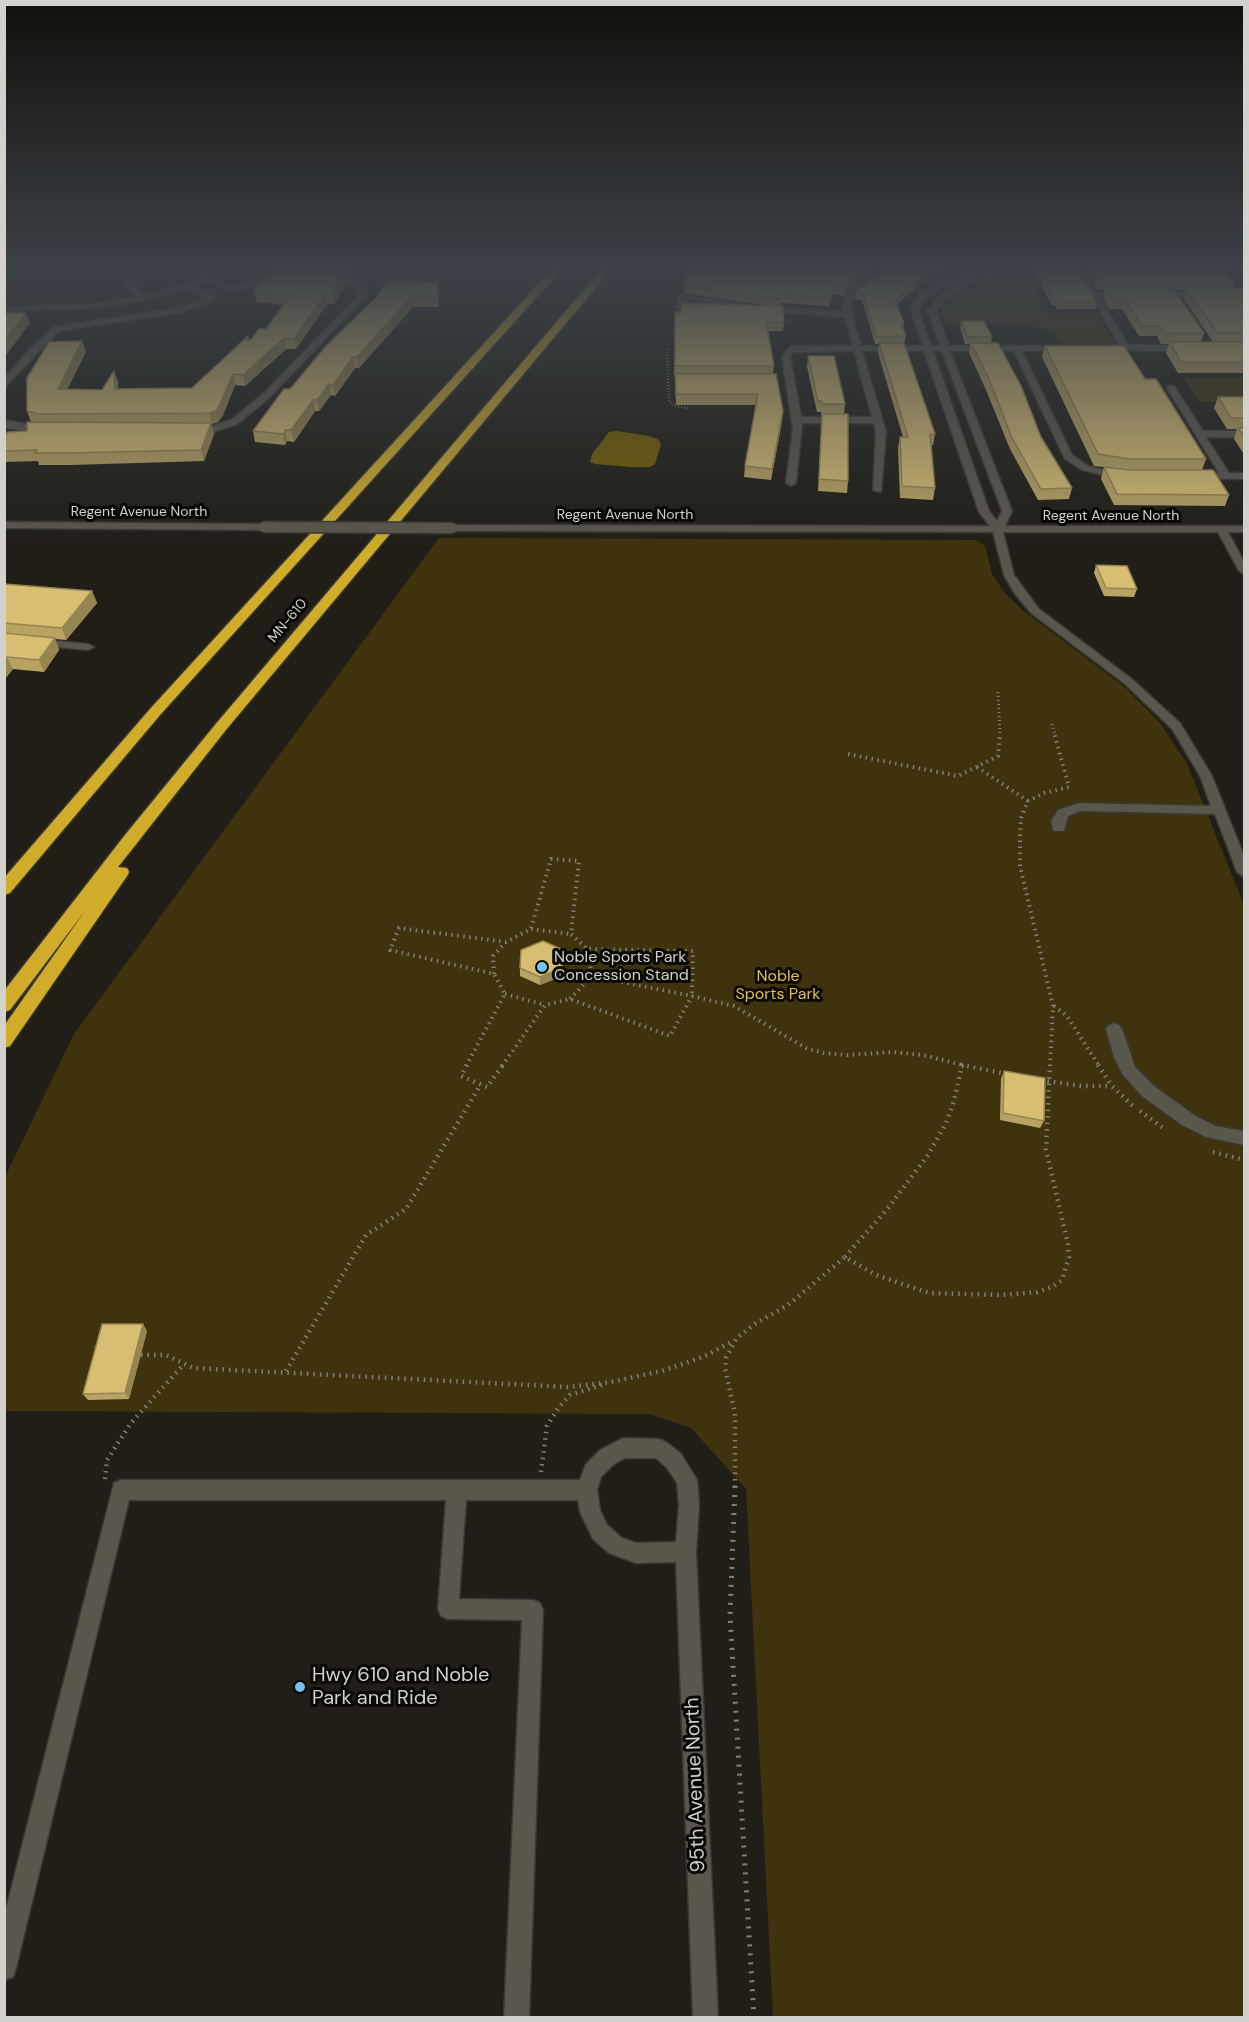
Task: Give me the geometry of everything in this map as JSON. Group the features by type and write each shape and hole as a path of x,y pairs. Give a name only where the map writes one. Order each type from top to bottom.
{"highway":[{"path":"4,889 171,695 473,361"},
{"name":"MN-610","path":"4,1005 220,728 528,361"},
{"path":"4,1041 220,728"},
{"path":"4,878 55,828"}],"street":[{"path":"4,385 24,361"},
{"path":"186,430 213,429 234,422 265,397 299,361"},
{"path":"787,361 798,420 791,483"},
{"path":"862,361 881,432 878,490"},
{"path":"931,361 984,512 998,529 1002,556 1019,592 1035,611 1129,682 1176,726 1201,766 1245,872"},
{"path":"950,361 1007,511 998,529"},
{"path":"1023,361 1068,457 1098,473 1137,476"},
{"path":"776,380 790,380"},
{"path":"1171,388 1226,476"},
{"path":"798,420 878,420"},
{"path":"4,423 54,430"},
{"path":"1199,434 1245,434"},
{"path":"1181,476 1245,476"},
{"name":"Regent Avenue North","path":"4,525 1245,529"},
{"path":"1221,529 1245,571"},
{"path":"4,639 88,647"},
{"path":"1059,828 1058,822 1063,813 1079,807 1220,810"},
{"path":"1114,1029 1122,1057 1130,1071 1148,1091 1188,1120 1212,1132 1245,1138"},
{"name":"95th Avenue North","path":"587,1490 593,1471 607,1456 623,1448 659,1449 674,1461 687,1480 689,1505 686,1552 706,2018"},
{"path":"458,1488 448,1609 533,1610 516,2018"},
{"path":"4,1968 121,1490 458,1488 587,1490 590,1512 600,1532 616,1546 636,1553 686,1552"}],"path":[{"path":"667,361 669,401 675,406 688,408"},
{"path":"849,754 958,776 998,756 1001,728 998,692"},
{"path":"845,1257 876,1275 929,1293 1037,1293 1062,1280 1069,1257 1068,1244 1046,1150 1053,1006 1020,866 1022,818 1028,801 1044,793 1070,787 1052,724"},
{"path":"977,767 1028,801"},
{"path":"531,929 551,859 579,861 571,934"},
{"path":"494,974 390,950 399,928 506,942"},
{"path":"531,929 571,934 587,949 592,976 570,999 545,1005 505,994 494,974 493,956 506,942 531,929"},
{"path":"570,999 670,1036 692,996 693,951 587,949"},
{"path":"592,976 734,1006 783,1037 806,1048 824,1053 848,1055 893,1052 923,1055 1017,1076"},
{"path":"505,994 460,1076 487,1087 545,1005"},
{"path":"541,1488 541,1464 547,1426 570,1395 611,1382 662,1371 704,1357 795,1300 845,1257 888,1208 927,1155 946,1123 954,1101 962,1065"},
{"path":"1040,1080 1081,1086 1112,1086"},
{"path":"286,1371 366,1235 406,1209 481,1084"},
{"path":"736,1339 730,1348 725,1368 735,1414 736,1451 730,1615 753,2018"},
{"path":"141,1355 166,1354 193,1368 568,1387 611,1382"},
{"path":"118,1501 104,1487 107,1460 131,1423 184,1364"}],"green space":[{"path":"1244,377 1244,402 1199,402 1184,378"},
{"name":"Noble Sports Park","path":"439,538 976,540 985,546 992,574 1004,592 1021,609 1127,689 1160,723 1187,764 1244,905 1244,2017 773,2017 746,1489 691,1428 649,1414 5,1411 4,1179 74,1034"}],"shaded area":[{"path":"609,432 649,436 659,440 661,444 655,464 650,467 631,467 590,462 592,454"}],"building":[{"path":"37,361 72,361 58,389 102,390 114,371 115,389 192,388 221,361 258,361 243,375 233,374 216,411 209,413 39,414 27,411 27,378"},
{"path":"313,361 350,361 333,385 329,384 317,400 313,400 291,430 285,430 283,434 253,431 284,389 290,389"},
{"path":"675,361 773,361 774,366 675,366"},
{"path":"809,361 835,361 845,404 822,404 822,401 818,401"},
{"path":"885,361 910,361 935,434 930,434 935,488 902,486 900,437 908,437"},
{"path":"980,361 1008,361 1021,386 1041,437 1072,488 1041,489 1012,438"},
{"path":"1053,361 1134,361 1145,379 1156,379 1206,459 1130,459 1098,454"},
{"path":"1181,361 1245,361 1245,362"},
{"path":"675,374 776,374 783,411 772,469 745,466 758,394 676,394"},
{"path":"1218,397 1245,397 1245,418 1231,418"},
{"path":"822,414 848,414 848,481 819,479"},
{"path":"27,422 211,423 201,450 66,453 35,453 37,450 4,451 4,437 7,432 27,431"},
{"path":"1238,428 1245,428 1245,438"},
{"path":"1104,467 1130,470 1213,470 1229,495 1117,494"},
{"path":"1096,565 1127,566 1137,589 1106,588"},
{"path":"4,584 92,591 62,628 4,623"},
{"path":"4,633 55,638 39,660 7,657 4,661"},
{"name":"Noble Sports Park Concession Stand","path":"543,941 563,950 562,968 540,977 520,968 521,950"},
{"path":"1004,1071 1045,1078 1044,1121 1003,1113"},
{"path":"102,1324 143,1324 125,1393 83,1394"}],"place":[{"name":"Noble Sports Park Concession Stand","path":"542,967"},
{"name":"Hwy 610 and Noble Park and Ride","path":"300,1687"}]}
